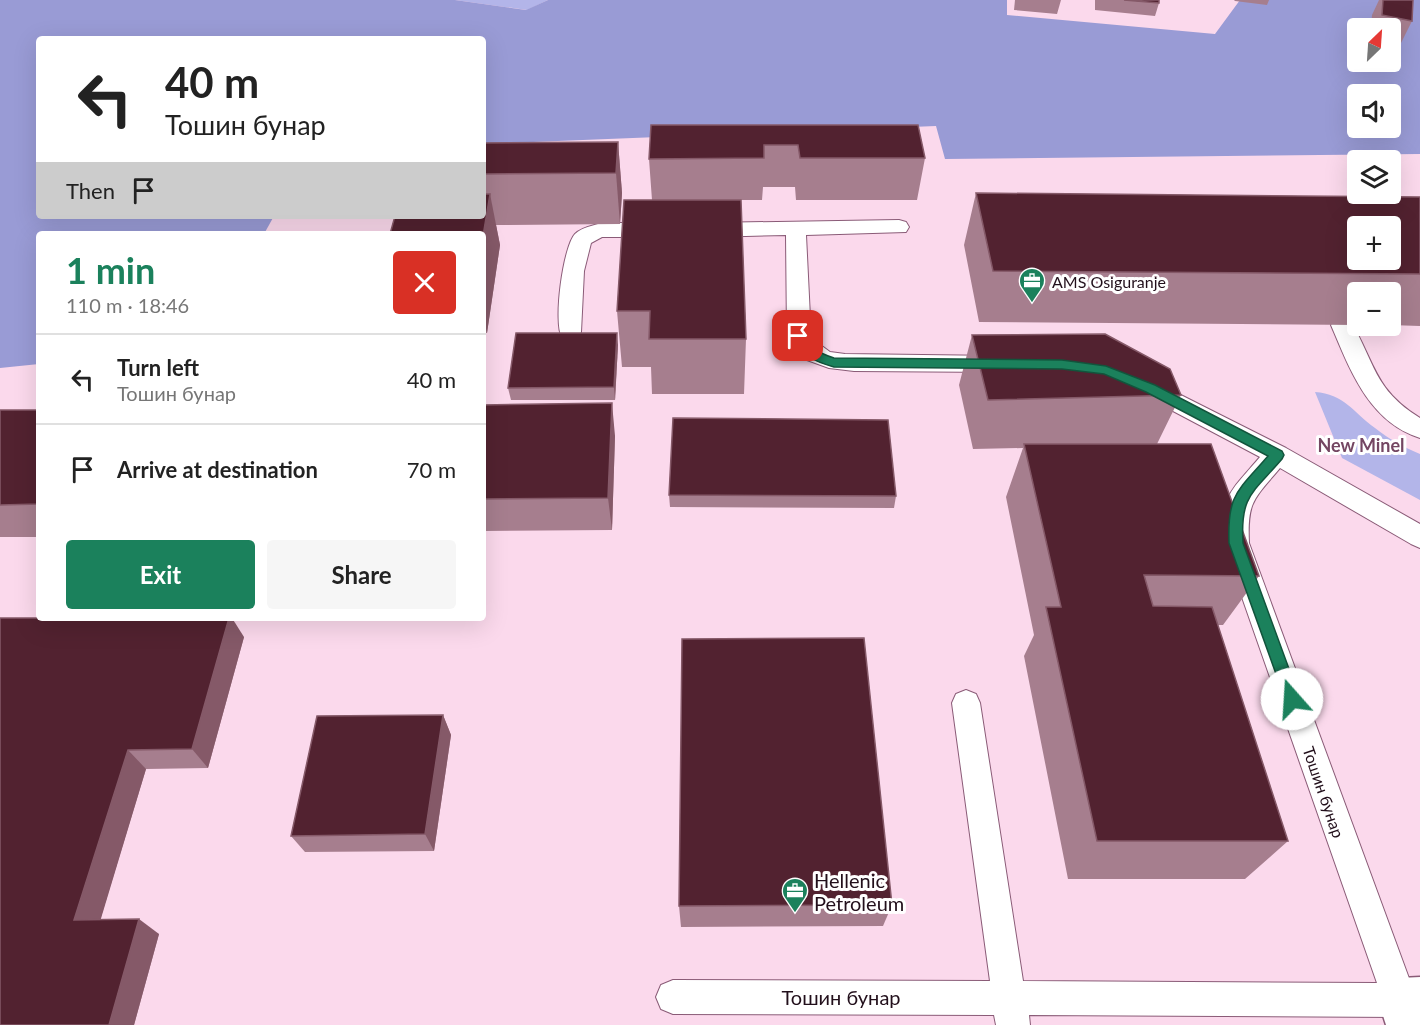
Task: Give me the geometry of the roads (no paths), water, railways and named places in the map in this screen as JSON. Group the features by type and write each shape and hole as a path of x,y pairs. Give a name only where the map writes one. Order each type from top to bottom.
{"lane":[{"path":"570,333 577,253 582,239 593,232 601,230 899,227"},
{"path":"796,229 798,336 804,348 817,358 834,363 1016,364"},
{"path":"1342,325 1365,381 1378,399 1393,412 1420,429"},
{"path":"1125,376 1277,455 1420,537"},
{"name":"Тошин бунар","path":"673,997 1012,1011 1409,1008 1236,543 1235,519 1239,499 1277,455"},
{"path":"966,703 1012,1011"}],"place":[{"name":"AMS Osiguranje","path":"1032,304"},
{"name":"Hellenic Petroleum","path":"795,914"}],"district":[{"name":"New Minel","path":"1361,445"}]}
